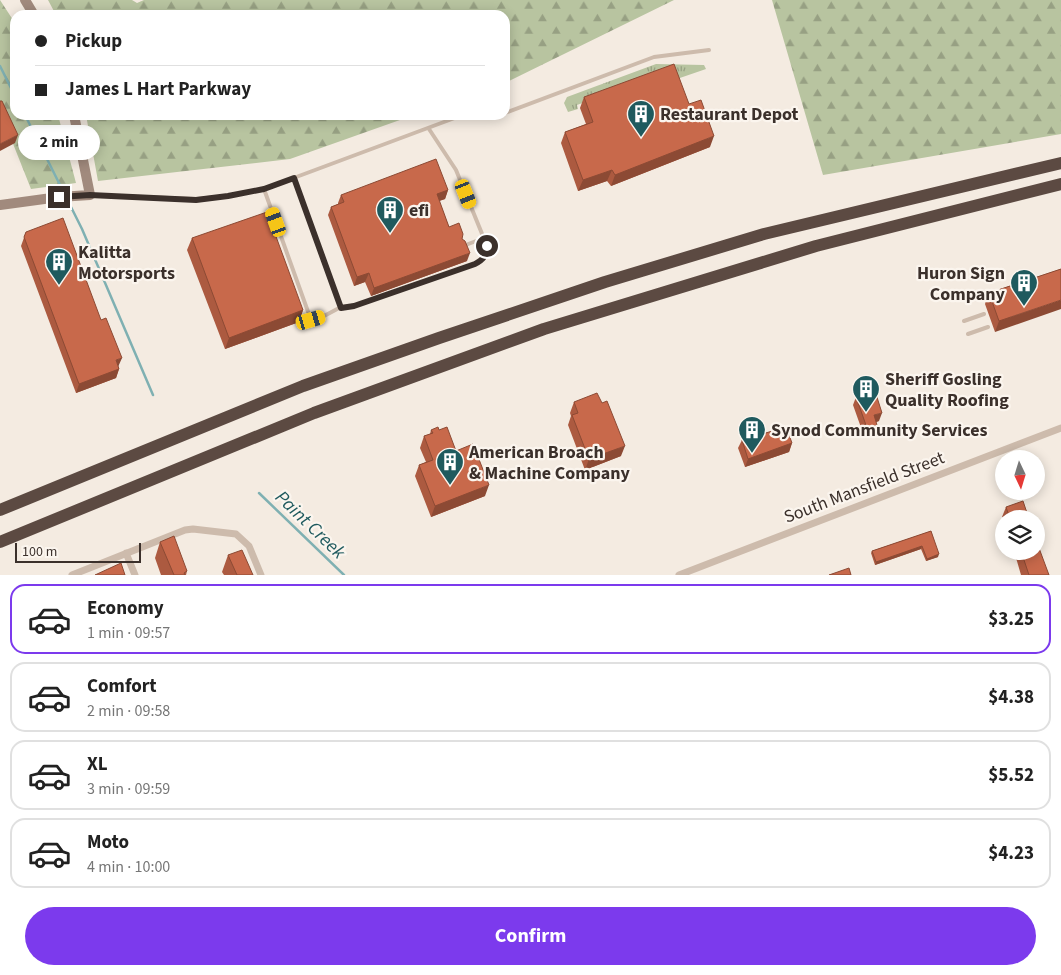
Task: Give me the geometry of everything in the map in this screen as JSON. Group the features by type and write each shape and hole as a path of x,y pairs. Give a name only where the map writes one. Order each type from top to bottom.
{"highway":[{"path":"0,510 303,386 605,282 764,234 1061,163"},
{"path":"0,542 314,413 544,329 816,246 1061,184"}],"street":[{"path":"0,205 90,195 75,120"},
{"name":"South Mansfield Street","path":"679,575 1061,428"},
{"path":"72,575 185,530 236,534 249,546 261,575"},
{"path":"126,553 135,575"}],"lane":[{"path":"510,111 654,57 709,50"},
{"path":"90,195 196,200 264,189 450,120"},
{"path":"264,189 311,320 483,260 487,246 456,170 429,129"},
{"path":"294,178 341,308"},
{"path":"462,246 484,238"},
{"path":"964,321 984,314"},
{"path":"968,334 988,327"}],"green space":[{"path":"0,0 10,15 10,120 59,120 76,183 31,189 0,111"},
{"path":"48,0 132,0 137,3 144,0 674,0 510,81 510,10 53,10"},
{"path":"772,0 1061,0 1061,134 823,175"},
{"path":"656,64 704,65 706,69 674,80 666,72 577,105 578,109 568,112 564,103 567,97"},
{"path":"87,120 400,120 290,159 98,181"}],"building":[{"name":"Restaurant Depot","path":"674,64 689,104 701,100 714,136 615,175 612,170 583,180 565,132 593,122 584,97"},
{"path":"0,101 2,101 18,135 0,144"},
{"name":"efi","path":"436,159 448,190 437,194 449,227 459,223 463,234 462,239 465,241 470,253 374,288 369,273 357,277 331,207 344,202 341,195"},
{"path":"267,212 303,310 229,338 192,238"},
{"name":"Kalitta Motorsports","path":"63,218 101,320 106,318 122,358 116,360 119,369 79,384 24,237 26,232"},
{"name":"Huron Sign Company","path":"1061,269 1061,300 999,321 989,293"},
{"path":"875,391 882,413 874,415 877,425 867,428 856,397"},
{"path":"597,393 602,403 607,401 625,446 589,459 572,415 578,413 574,402"},
{"name":"American Broach & Machine Company","path":"438,427 439,430 447,427 456,451 473,444 489,485 435,506 419,465 433,460 424,436 433,433 431,430"},
{"path":"786,427 792,443 748,459 742,440"},
{"path":"1023,501 1026,510 1007,510 1006,507"},
{"path":"931,531 939,554 927,559 922,546 876,562 872,551"},
{"path":"174,536 187,571 184,573 185,575 174,575 160,542"},
{"path":"242,550 253,575 237,575 228,555"},
{"path":"1024,560 1043,560 1049,575 1029,575"},
{"path":"121,563 125,575 95,575"},
{"path":"849,568 851,575 829,575"}],"waterway":[{"name":"Paint Creek","path":"0,66 10,86"},
{"name":"Paint Creek","path":"28,120 62,189"},
{"name":"Paint Creek","path":"69,203 153,395"},
{"name":"Paint Creek","path":"259,493 344,575"}],"place":[{"name":"Restaurant Depot","path":"641,138"},
{"name":"efi","path":"390,234"},
{"name":"Kalitta Motorsports","path":"59,286"},
{"name":"Huron Sign Company","path":"1024,307"},
{"name":"Sheriff Gosling Quality Roofing","path":"866,413"},
{"name":"Synod Community Services","path":"752,454"},
{"name":"American Broach & Machine Company","path":"450,486"}],"route":[{"path":"59,197 90,195 196,200 264,189 294,178 341,308 354,306 475,264 483,260 487,246"}]}
